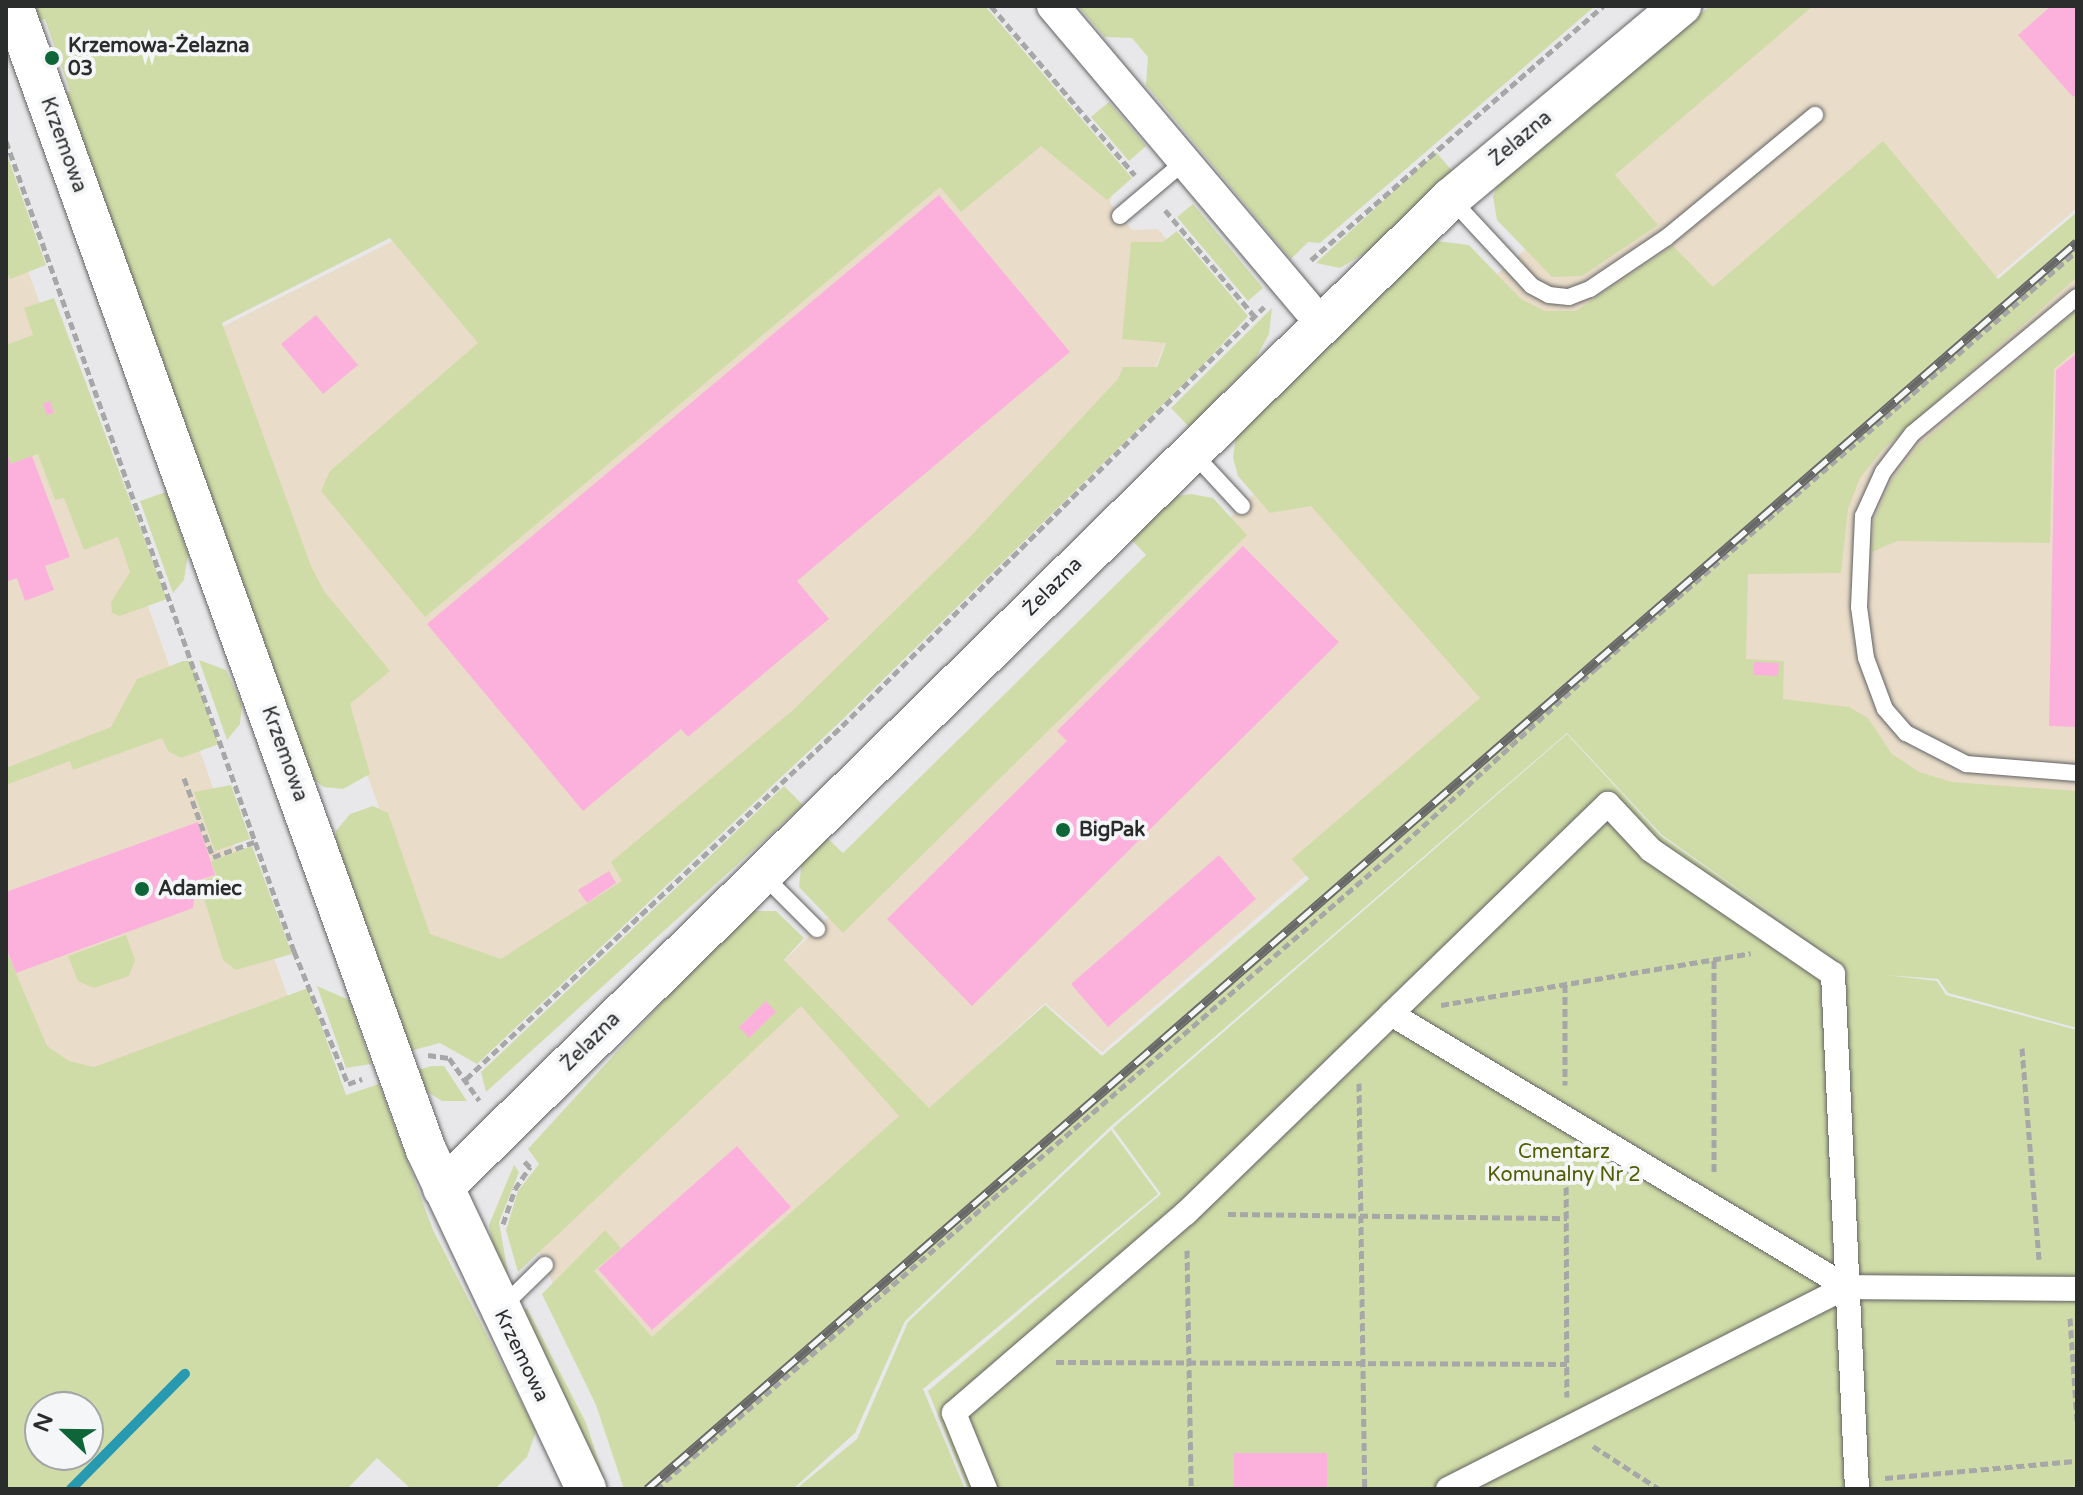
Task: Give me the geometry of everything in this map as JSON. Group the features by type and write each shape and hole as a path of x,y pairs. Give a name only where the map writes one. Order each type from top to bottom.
{"street":[{"name":"Krzemowa","path":"13,6 443,1188 586,1489"},
{"path":"1053,6 1321,323"},
{"name":"Żelazna","path":"443,1188 1451,198 1681,6"},
{"path":"985,1489 954,1413 1186,1213 1608,804 1651,850 1833,974 1857,1485"},
{"path":"1391,1014 1847,1287"},
{"path":"1448,1489 1847,1287 2073,1289"}],"lane":[{"path":"1451,198 1532,286 1549,295 1569,297 1590,289 1667,237 1815,115"},
{"path":"1120,216 1184,162"},
{"path":"2077,297 1912,434 1883,472 1863,516 1859,607 1866,658 1885,709 1906,733 1966,764 2077,773"},
{"path":"1191,451 1242,506"},
{"path":"762,874 817,929"},
{"path":"499,1311 545,1265"}],"path":[{"path":"991,6 1255,317"},
{"path":"466,1079 842,726 1288,283 1373,203 1603,6"},
{"path":"6,141 254,842 348,1084 397,1067"},
{"path":"656,1489 1387,859 1595,669 2077,251"},
{"path":"184,778 213,857 254,842"},
{"path":"1391,1014 1787,945"},
{"path":"1714,960 1714,1207"},
{"path":"1565,985 1567,1429 1659,1489"},
{"path":"1358,1046 1364,1216 1365,1489"},
{"path":"2022,1048 2041,1288"},
{"path":"1191,1489 1186,1213 1567,1218"},
{"path":"2073,1289 2077,1421"},
{"path":"1012,1363 1567,1364"},
{"path":"1857,1485 2077,1461"}],"shaded area":[{"path":"859,6 1116,178 1110,203 1120,216 1132,230 1158,229 1194,272 1150,381 654,865 501,963 425,937 210,333"},
{"path":"1810,6 2077,6 2077,208 1631,589 1477,291"},
{"name":"Adamiec","path":"6,209 342,1148 155,1249 6,1017"},
{"path":"2077,273 2077,803 1914,788 1665,631"},
{"path":"1342,485 1519,691 1102,1052 1045,1003 606,1406 536,1245 784,961 1253,495"}],"green space":[{"path":"30,6 985,6 1132,178 1107,200 1041,146 961,212 940,187 425,617 321,491 330,471 478,343 390,238 222,323 311,566 324,591 390,671 350,704 370,774 343,789 324,787 307,775 61,95 70,91 45,19 36,22"},
{"path":"1078,6 1595,6 1320,243 1308,242 1291,259 1146,85 1148,57 1132,38 1105,37"},
{"path":"1710,6 1813,6 1615,175 1658,225 1582,276 1552,277 1497,220 1493,197 1498,183"},
{"path":"1109,102 1146,146 1129,161 1091,117"},
{"name":"Cmentarz Komunalny Nr 2","path":"1883,141 1998,279 2077,212 2077,277 1883,449 1860,478 1848,509 1841,573 1748,574 1746,659 1784,661 1783,699 1849,707 1868,718 1892,754 1919,772 1952,782 2077,791 2077,1028 1948,993 1938,979 1886,975 1937,981 1946,995 2077,1030 2077,1489 968,1489 928,1391 1161,1194 1113,1128 1567,734 1661,836 1857,973 1662,835 1567,733 1110,1127 905,1321 855,1433 793,1489 624,1489 596,1405 542,1294 605,1230 621,1248 594,1271 652,1337 899,1116 801,1006 518,1272 506,1230 518,1191 539,1164 528,1149 708,952 750,911 776,911 804,938 784,960 929,1108 1045,1005 1102,1056 1309,879 1292,859 1480,698 1311,506 1270,513 1238,476 1233,458 1236,435 1437,241 1469,245 1521,299 1545,311 1576,311 1673,246 1713,287"},
{"path":"6,152 46,265 10,279 6,269"},
{"path":"1436,152 1453,172 1370,250 1340,268 1316,263"},
{"path":"1193,204 1263,288 1248,301 1177,217"},
{"path":"1177,231 1248,316 1203,365 843,719 477,1064 440,1043 406,1052 335,852 336,831 350,814 373,806 388,813 430,934 501,959 622,881 611,862 793,710 967,540 1118,379 1123,367 1157,367 1166,343 1122,339 1131,242 1163,242"},
{"path":"54,298 167,599 120,616 112,613 111,602 130,572 118,537 84,550 64,498 55,500 38,454 11,464 6,451 6,345 33,335 24,308"},
{"path":"1272,308 1269,334 1255,360 1189,427 1171,408"},
{"path":"2077,310 2077,350 2054,369 2050,543 1897,541 1872,552 1874,520 1892,480 1919,445"},
{"path":"166,492 188,554 184,580 173,593 140,501"},
{"path":"1191,494 1213,498 1247,535 843,933 799,887 802,859 826,837 843,853 1146,555 1130,538 1171,497"},
{"path":"199,660 226,670 242,705 240,724 227,740"},
{"path":"183,661 191,661 219,744 181,758 168,751 162,738 73,770 70,761 6,785 6,768 111,727 137,679"},
{"path":"231,785 250,839 215,851 194,792"},
{"path":"784,786 803,805 486,1092 481,1072"},
{"path":"252,846 292,954 236,970 223,960 199,882 216,876 211,861"},
{"path":"126,935 135,960 129,976 94,988 78,981 68,956"},
{"path":"6,950 47,1046 69,1061 94,1067 308,988 346,1095 379,1084 433,1230 536,1431 527,1457 495,1489 411,1489 377,1458 347,1489 6,1489"},
{"path":"317,986 349,1000 371,1064 346,1068"},
{"path":"444,1066 467,1101 442,1101 423,1089 414,1071"},
{"path":"1111,1130 1158,1194 923,1389 965,1489 796,1489 857,1439 908,1322"},
{"path":"514,1165 519,1172 499,1222 508,1274 501,1281 489,1225"},
{"path":"527,1308 586,1423 607,1487 519,1315"}],"building":[{"path":"2051,6 2077,6 2077,93 2073,97 2018,35"},
{"path":"939,195 1070,352 797,581 829,619 688,737 681,729 583,811 427,624"},
{"path":"316,315 358,365 323,394 281,344"},
{"path":"2077,353 2077,727 2049,726 2056,370"},
{"path":"50,401 54,413 47,415 43,404"},
{"path":"6,452 11,464 32,456 70,557 45,566 54,590 25,601 17,578 6,582"},
{"name":"BigPak","path":"1243,546 1339,642 972,1006 887,919 1067,741 1057,731"},
{"path":"1754,662 1779,663 1778,676 1753,675"},
{"path":"198,822 215,875 196,881 193,908 16,973 6,948 6,892"},
{"path":"1219,855 1256,899 1108,1027 1071,984"},
{"path":"609,871 616,883 587,903 578,890"},
{"path":"766,1001 776,1012 749,1038 739,1027"},
{"path":"737,1146 791,1207 652,1330 598,1269"},
{"path":"1234,1453 1327,1453 1327,1489 1234,1489"}],"waterway":[{"path":"71,1489 185,1374"}],"railway":[{"path":"647,1489 2077,242"}],"place":[{"name":"Krzemowa-Żelazna 03","path":"52,58"},
{"name":"BigPak","path":"1063,830"},
{"name":"Adamiec","path":"142,889"}]}
